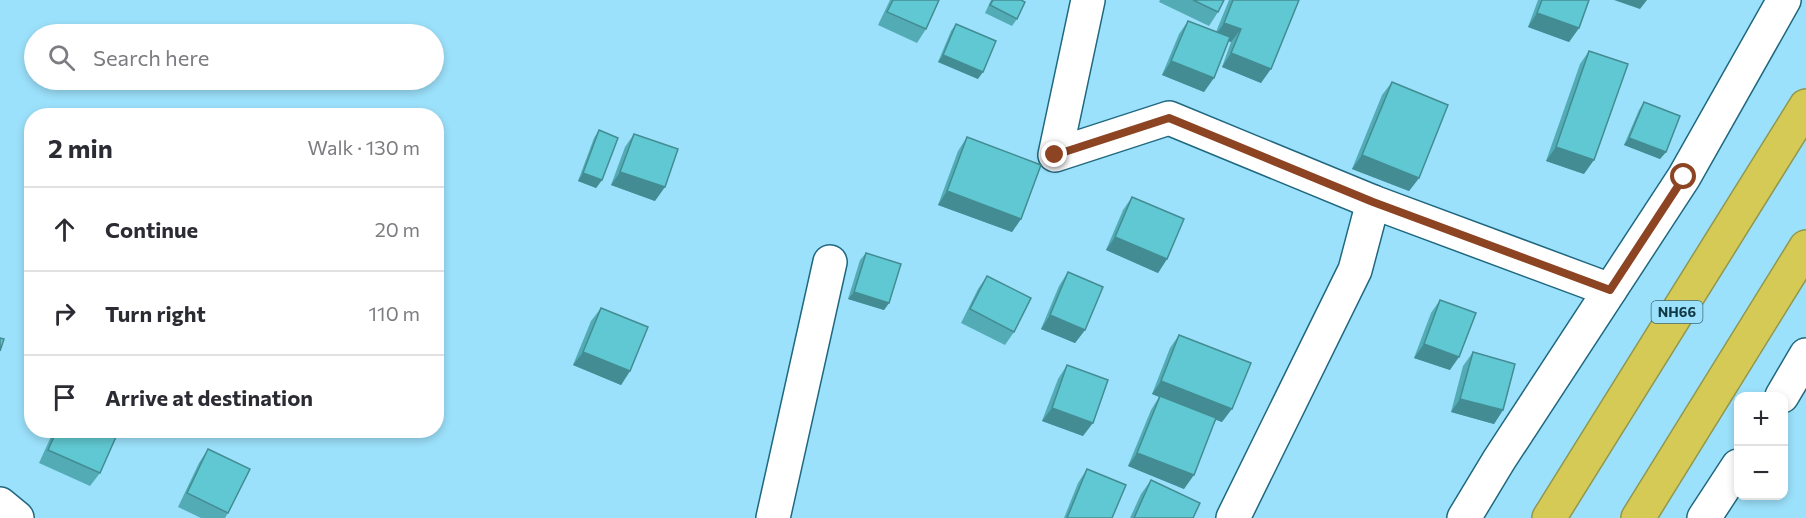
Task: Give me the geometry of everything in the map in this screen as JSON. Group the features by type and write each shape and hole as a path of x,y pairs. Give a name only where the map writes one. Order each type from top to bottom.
{"highway":[{"name":"NH66","path":"1549,518 1806,106"},
{"path":"1638,518 1806,247"}],"street":[{"path":"1088,0 1055,155 1169,118 1373,202 1610,290"},
{"path":"1464,518 1499,460 1684,177 1784,0"},
{"path":"1233,518 1355,270 1373,202"},
{"path":"773,518 830,262"},
{"path":"1784,392 1806,355"},
{"path":"1704,518 1734,472"},
{"path":"0,504 17,518"}],"building":[{"path":"893,0 939,0 926,29 887,12"},
{"path":"993,0 1025,2 1017,19 990,5"},
{"path":"1193,0 1224,0 1218,12"},
{"path":"1233,0 1299,0 1271,69 1231,53 1241,29 1224,23"},
{"path":"1542,0 1589,0 1579,28 1537,13"},
{"path":"1188,21 1230,37 1214,78 1171,61"},
{"path":"956,24 996,41 983,72 943,55"},
{"path":"1589,51 1628,64 1594,160 1556,147"},
{"path":"1392,82 1448,105 1419,178 1362,155"},
{"path":"1644,102 1680,116 1666,152 1629,138"},
{"path":"599,130 618,138 602,180 583,173"},
{"path":"634,134 678,149 665,187 620,172"},
{"path":"967,137 1041,165 1021,219 947,191"},
{"path":"1132,197 1184,219 1167,259 1115,237"},
{"path":"866,253 901,264 889,303 854,292"},
{"path":"1068,272 1103,287 1085,330 1050,315"},
{"path":"987,276 1031,298 1014,332 970,309"},
{"path":"1440,300 1476,313 1459,357 1424,344"},
{"path":"601,308 648,327 630,371 583,352"},
{"path":"1179,335 1251,363 1232,409 1161,381"},
{"path":"0,338 4,339 0,351"},
{"path":"1473,352 1515,364 1503,410 1460,399"},
{"path":"1067,365 1108,380 1093,423 1052,408"},
{"path":"1160,396 1216,418 1194,475 1137,453"},
{"path":"53,438 115,438 100,473 48,450"},
{"path":"208,449 250,469 228,513 187,493"},
{"path":"1087,469 1126,485 1112,518 1067,518"},
{"path":"1151,480 1200,503 1193,518 1134,518"}],"route":[{"path":"1055,155 1169,118 1373,202 1610,290 1684,177"}]}
